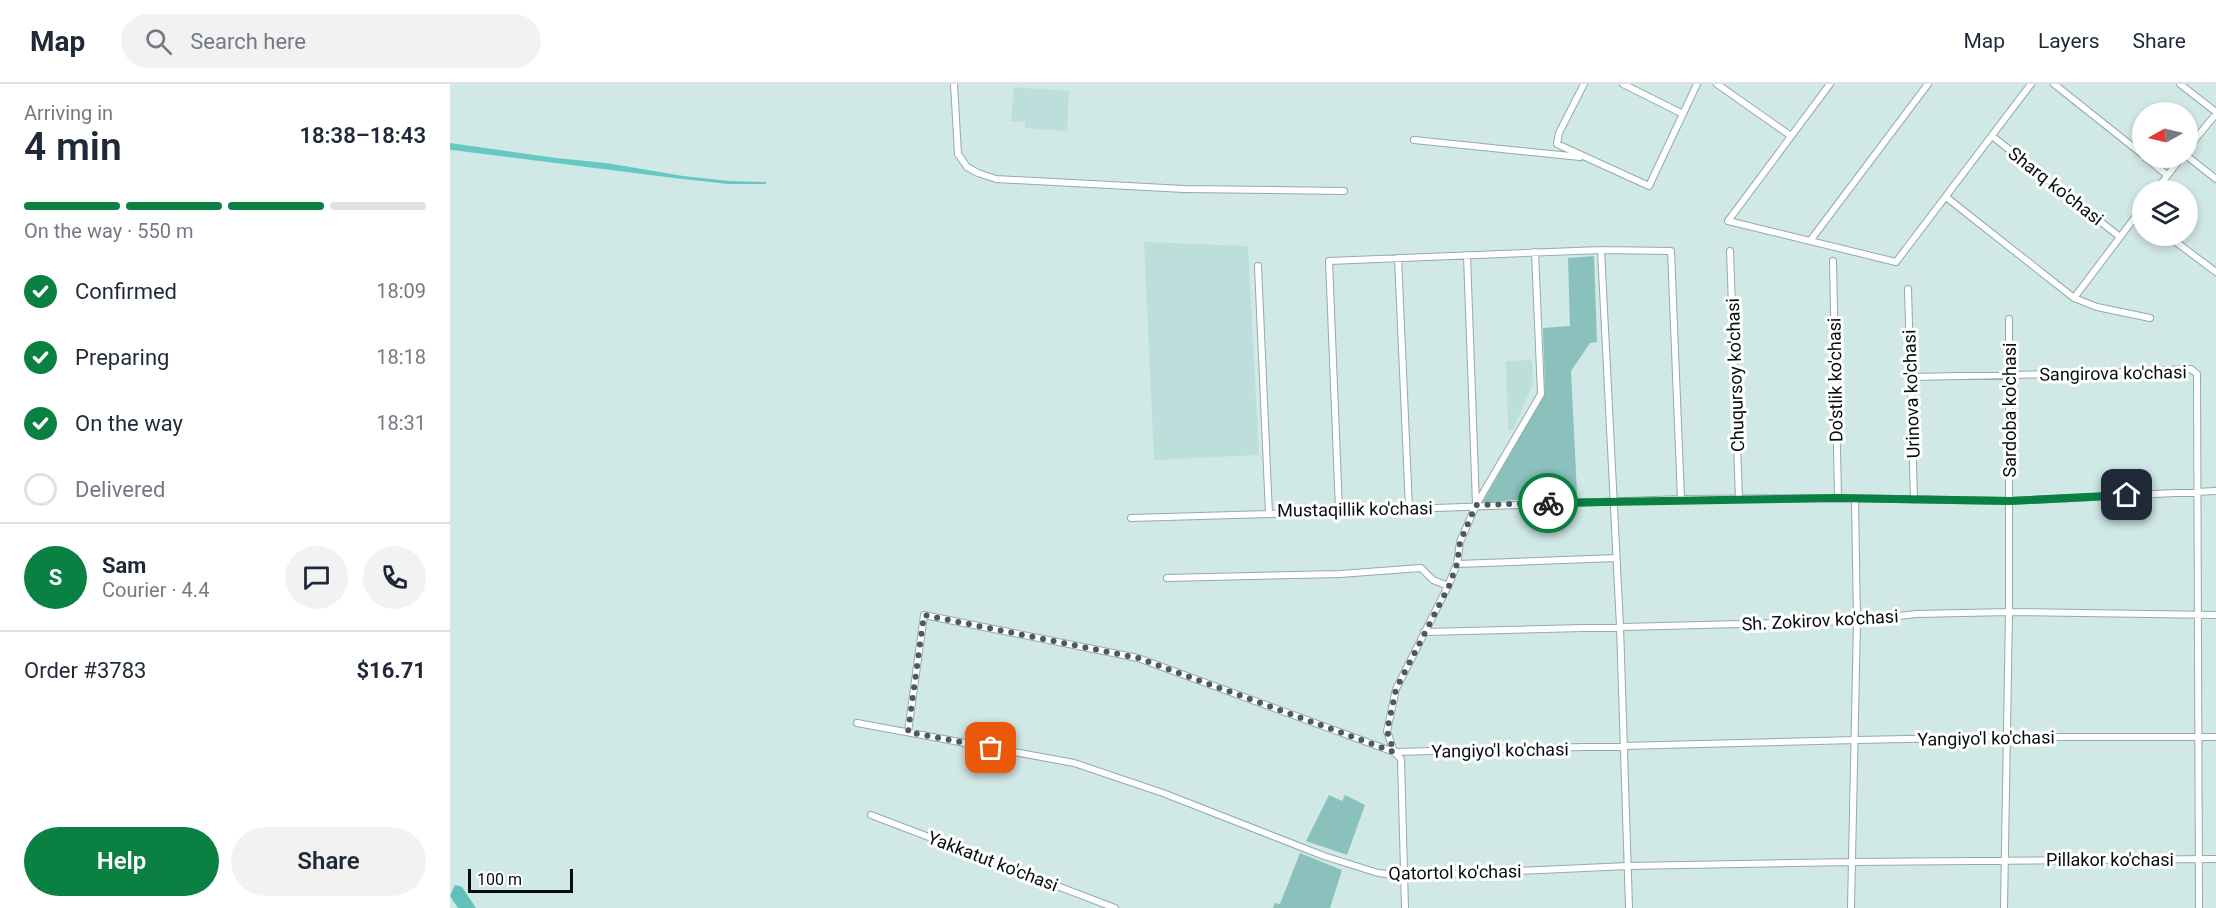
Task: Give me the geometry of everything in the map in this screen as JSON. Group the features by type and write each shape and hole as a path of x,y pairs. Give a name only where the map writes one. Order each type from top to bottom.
{"street":[{"path":"954,84 958,154 967,167 996,179 1184,189 1344,191"},
{"path":"1584,84 1559,133 1557,144 1648,186 1697,84"},
{"path":"1623,84 1683,114"},
{"path":"1717,84 1791,136"},
{"path":"1830,84 1728,221 1896,262 2031,84"},
{"path":"1810,241 1929,84"},
{"path":"2054,84 2132,146"},
{"path":"2180,84 2216,113 2198,135"},
{"name":"Sharq ko'chasi","path":"1992,136 2120,237"},
{"path":"1414,140 1586,157"},
{"path":"2198,165 2216,179"},
{"path":"2159,168 2168,175"},
{"path":"2164,180 2173,168"},
{"path":"1946,197 2074,298 2097,307 2150,318"},
{"path":"2074,298 2132,223"},
{"path":"2181,246 2216,272"},
{"path":"1601,250 1620,626 1629,908"},
{"path":"1339,510 1329,261 1534,252 1671,251 1681,499"},
{"name":"Chuqursoy ko'chasi","path":"1730,251 1740,499"},
{"path":"1405,908 1401,759 1394,752 1387,731 1396,689 1449,586 1457,564 1460,542 1476,505 1541,393 1534,252"},
{"path":"1467,255 1476,505"},
{"path":"1398,258 1409,508"},
{"name":"Do'stlik ko'chasi","path":"1833,261 1838,498"},
{"name":"Mustaqillik ko'chasi","path":"1258,266 1269,514 1681,499 1838,498 2010,501 2216,491"},
{"name":"Urinova ko'chasi","path":"1908,289 1914,500"},
{"name":"Sardoba ko'chasi","path":"2004,908 2010,501 2009,319"},
{"name":"Sangirova ko'chasi","path":"1911,377 2191,369 2197,374 2197,492"},
{"path":"2197,492 2199,908"},
{"path":"1851,908 1856,740 1855,499"},
{"path":"1131,518 1269,514"},
{"path":"1457,564 1616,558"},
{"path":"1167,578 1340,574 1421,568 1433,580 1449,586"},
{"name":"Sh. Zokirov ko'chasi","path":"1424,632 1857,621 1916,614 2009,612 2216,615"},
{"name":"Yangiyo'l ko'chasi","path":"908,732 924,615 1138,658 1394,752 2006,737 2216,738"},
{"name":"Qatortol ko'chasi","path":"857,723 1074,763 1163,793 1324,856 1378,873 1404,876 1628,866 2003,859"},
{"name":"Yakkatut ko'chasi","path":"871,815 1115,908"},
{"name":"Pillakor ko'chasi","path":"2003,859 2216,859"}],"shaded area":[{"path":"1014,87 1069,91 1067,131 1025,128 1025,122 1011,121"},
{"path":"450,143 606,163 683,176 766,182 766,184 728,184 450,150"},
{"path":"1144,242 1248,246 1259,455 1154,460"},
{"path":"1594,256 1597,342 1590,343 1571,371 1577,494 1482,503 1545,393 1543,328 1570,326 1568,258"},
{"path":"1532,360 1533,384 1513,430 1508,430 1506,361"},
{"path":"1329,795 1342,801 1345,795 1365,805 1347,855 1306,841"},
{"path":"1300,853 1342,870 1330,908 1273,908 1275,903 1280,904"},
{"path":"455,885 462,887 476,908 458,908 450,896"}],"way so far":[{"path":"991,748 908,732 924,615 1138,658 1394,752 1387,731 1396,689 1449,586 1457,564 1460,542 1476,505 1548,503"}],"route":[{"path":"1548,503 1838,498 2010,501 2127,495"}]}
